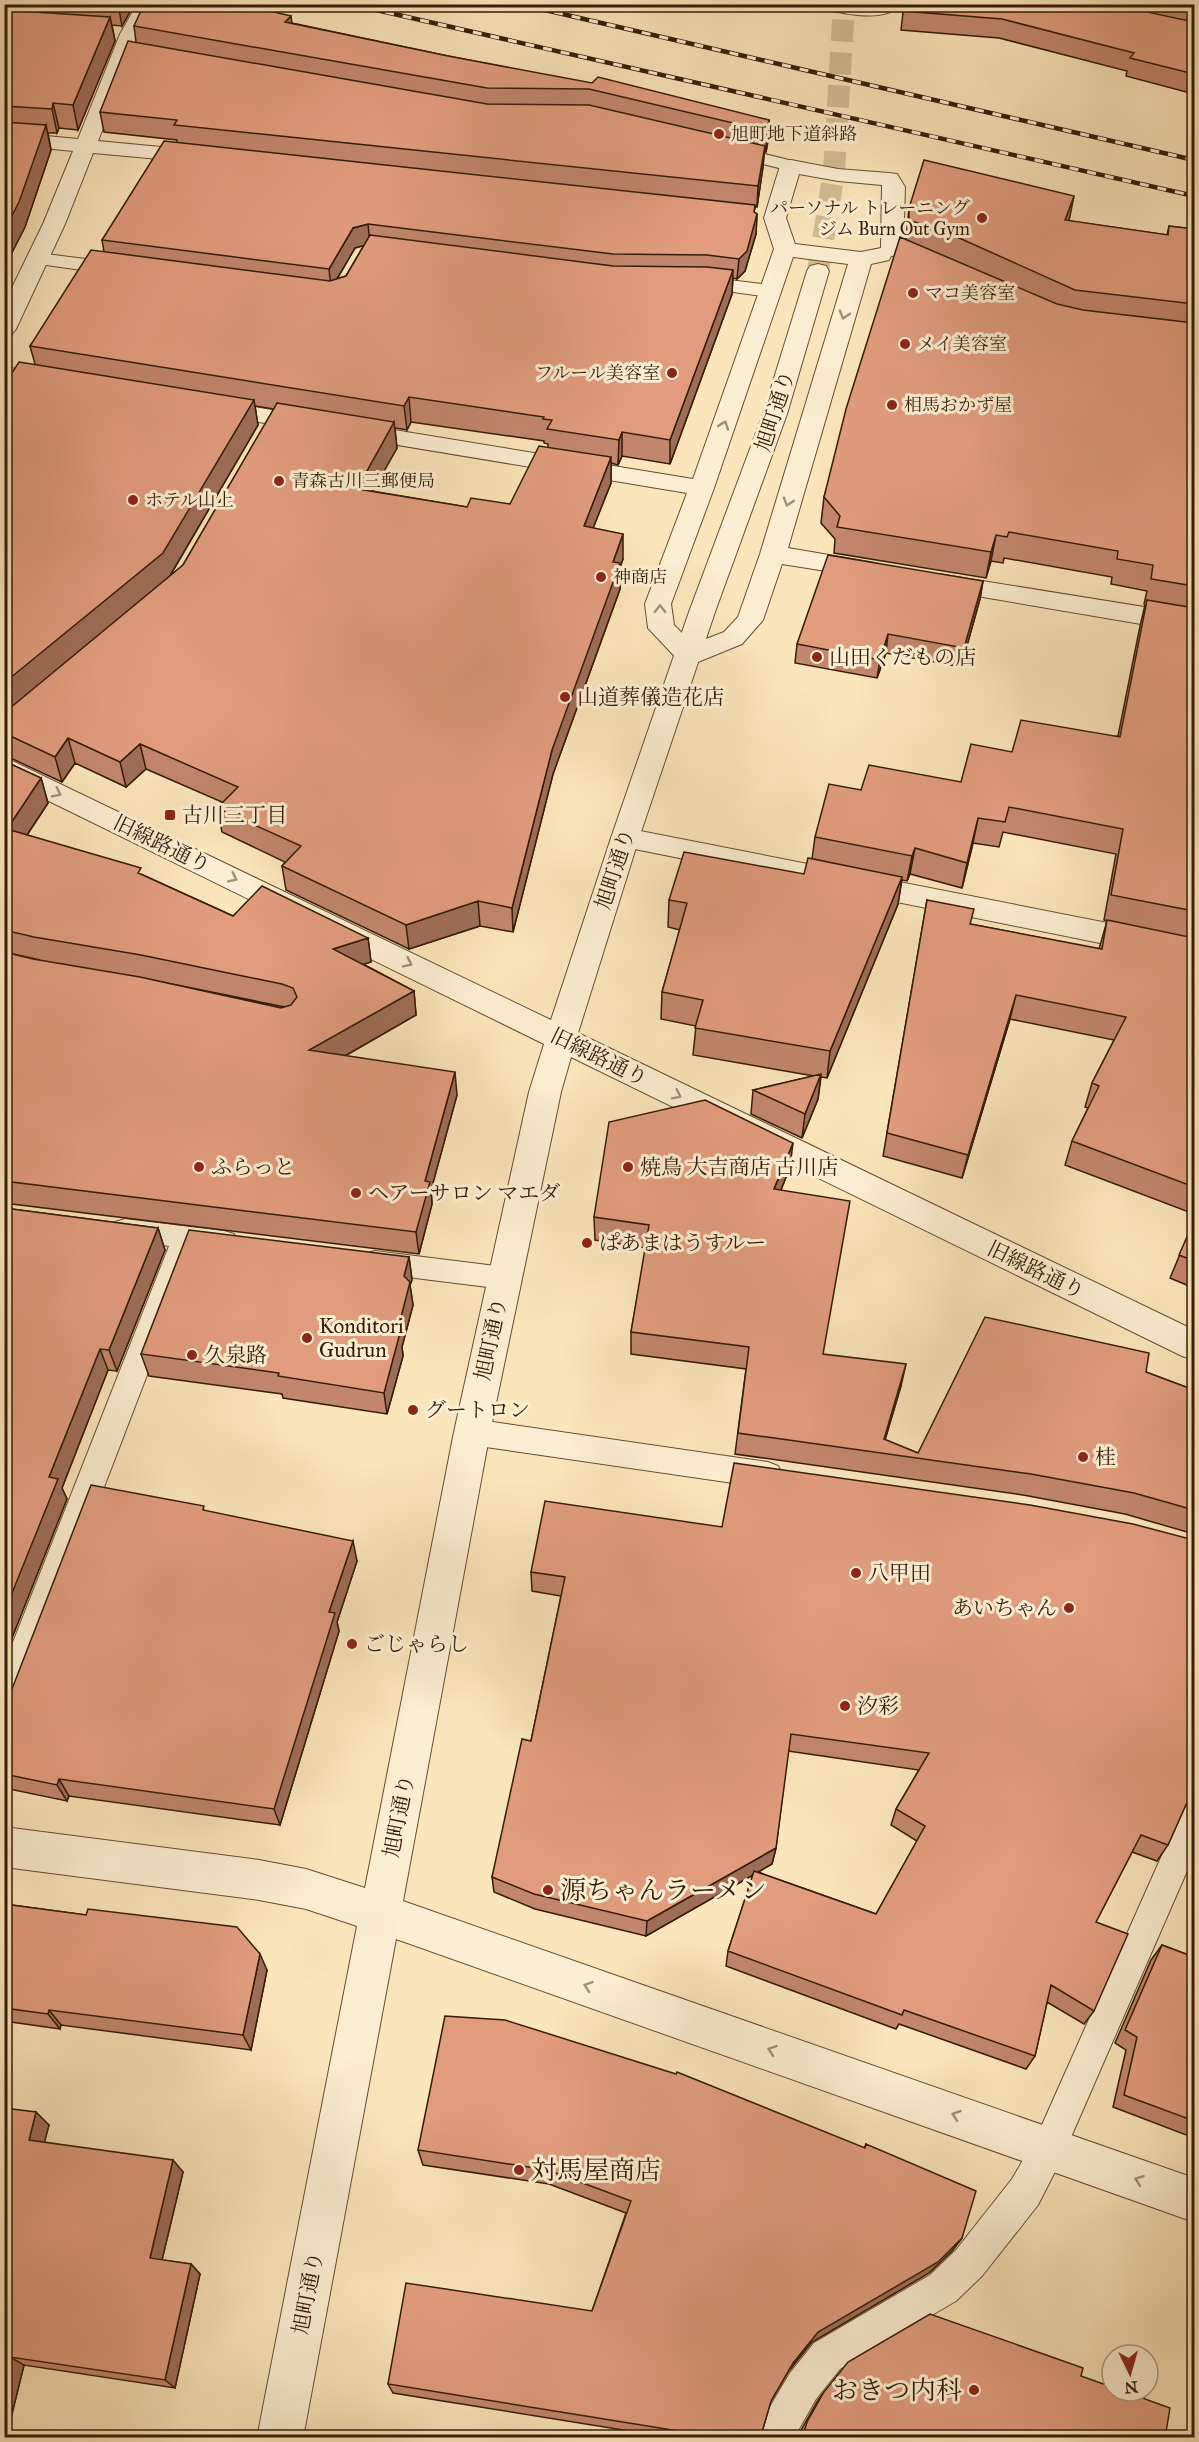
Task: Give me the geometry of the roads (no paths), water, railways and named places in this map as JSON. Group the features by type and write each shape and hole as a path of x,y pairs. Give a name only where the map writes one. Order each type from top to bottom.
{"street":[{"path":"827,4 882,9 891,4"},
{"path":"4,330 38,259 87,144 121,40 144,8"},
{"path":"4,138 87,144 218,159"},
{"path":"785,249 861,259 902,254 894,187 889,179 838,175 791,166 764,217 784,242 785,249 702,488 658,604 661,628 689,656 733,638 750,620 773,554 861,259"},
{"name":"旭町通り","path":"280,2438 471,1432 545,1092 625,838 775,414 818,271"},
{"path":"4,374 75,385"},
{"path":"193,404 269,427 702,488"},
{"path":"773,554 1194,624"},
{"name":"旧線路通り","path":"4,767 1194,1346"},
{"path":"625,838 1194,951"},
{"path":"4,1847 259,1880 306,1889 381,1913 1194,2200"}],"lane":[{"path":"121,40 144,55"},
{"path":"713,147 791,166"},
{"path":"38,259 132,271"},
{"path":"677,282 770,291"},
{"path":"95,1226 244,1245"},
{"path":"4,1706 186,1237"},
{"path":"350,1259 504,1278"},
{"path":"471,1432 789,1478"},
{"path":"777,2438 782,2423 803,2386 827,2356 943,2288 969,2263 1025,2192 1049,2148 1194,1819"}],"tunnel":[{"path":"818,271 834,172 844,4"}],"railway":[{"path":"350,4 1194,196"},
{"path":"519,4 1194,160"}],"place":[{"name":"旭町地下道斜路","path":"719,134"},
{"name":"パーソナル トレーニング ジム Burn Out Gym","path":"982,218"},
{"name":"マコ美容室","path":"913,293"},
{"name":"メイ美容室","path":"905,344"},
{"name":"フルール美容室","path":"672,373"},
{"name":"相馬おかず屋","path":"892,405"},
{"name":"青森古川三郵便局","path":"279,481"},
{"name":"ホテル山上","path":"133,500"},
{"name":"神商店","path":"601,577"},
{"name":"山田くだもの店","path":"817,657"},
{"name":"山道葬儀造花店","path":"565,697"},
{"name":"古川三丁目","path":"170,815"},
{"name":"ふらっと","path":"199,1167"},
{"name":"焼鳥 大吉商店 古川店","path":"628,1167"},
{"name":"ヘアーサロン マエダ","path":"356,1193"},
{"name":"ぱあまはうすルー","path":"587,1243"},
{"name":"Konditori Gudrun","path":"307,1338"},
{"name":"久泉路","path":"192,1355"},
{"name":"グートロン","path":"413,1410"},
{"name":"桂","path":"1083,1457"},
{"name":"八甲田","path":"856,1573"},
{"name":"あいちゃん","path":"1069,1608"},
{"name":"ごじゃらし","path":"352,1644"},
{"name":"汐彩","path":"845,1706"},
{"name":"源ちゃんラーメン","path":"548,1890"},
{"name":"対馬屋商店","path":"519,2170"},
{"name":"おきつ内科","path":"974,2390"}]}
